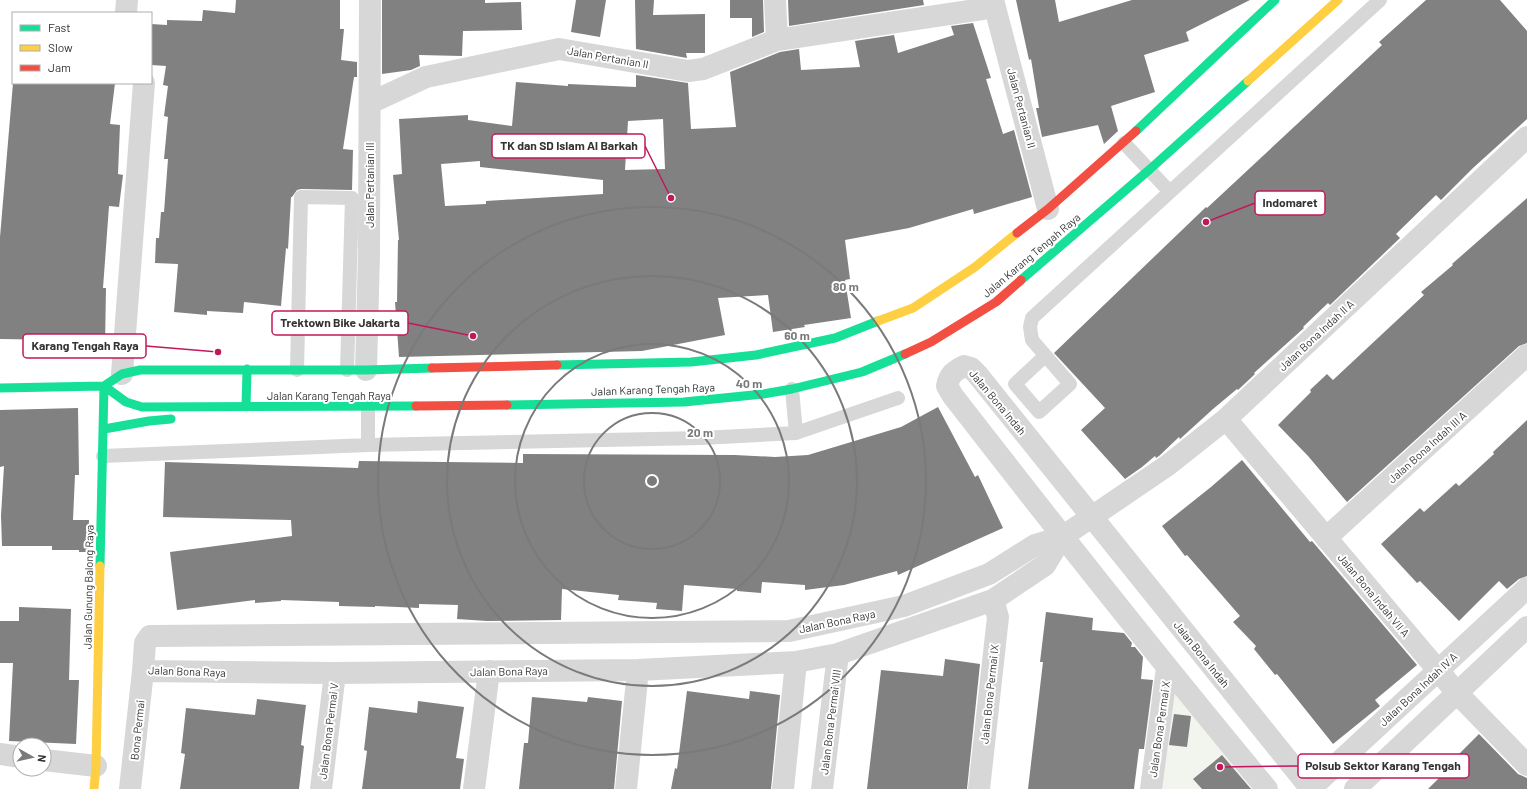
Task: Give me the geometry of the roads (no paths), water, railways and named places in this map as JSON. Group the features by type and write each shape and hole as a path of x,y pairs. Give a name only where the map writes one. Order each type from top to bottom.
{"main road":[{"path":"0,388 104,386 122,374 140,370 357,370 691,362 756,355 835,338 914,308 975,267 1048,209 1124,143 1274,0"},
{"name":"Jalan Karang Tengah Raya","path":"104,386 126,402 142,407 368,407 684,402 763,394 792,389 862,372 930,342 996,302 1149,170 1338,0"},
{"path":"246,407 247,369"},
{"name":"Jalan Gunung Balong Raya","path":"94,789 96,766 104,386"},
{"path":"104,429 183,417 206,407"}],"street":[{"path":"126,12 127,0"},
{"name":"Jalan Pertanian III","path":"357,370 369,253 370,0"},
{"path":"775,0 777,40"},
{"name":"Jalan Pertanian II","path":"370,103 426,77 558,48 688,71 703,69 777,40 994,4 1048,209"},
{"path":"122,374 144,84"},
{"name":"Jalan Bona Indah II A","path":"1090,516 1168,465 1226,419 1527,137"},
{"name":"Jalan Bona Indah III A","path":"1326,538 1527,355"},
{"name":"Jalan Bona Indah","path":"1267,789 1167,668 1062,536 947,386 949,377 955,370 964,366 971,368 977,374 1311,789"},
{"name":"Jalan Bona Indah VII A","path":"1226,419 1458,693 1527,765"},
{"name":"Jalan Bona Raya","path":"1062,536 1045,565 993,600 838,654 796,662 638,670 335,673 143,672 145,643 150,636 789,631 904,606 989,574 1035,545 1062,536 1090,516"},
{"name":"Jalan Bona Indah IV A","path":"1311,789 1527,588"},
{"name":"Jalan Bona Permai IX","path":"979,789 998,617 993,600"},
{"path":"1355,789 1527,627"},
{"name":"Jalan Bona Permai VIII","path":"822,789 838,654"},
{"path":"783,789 796,662"},
{"name":"Jalan Bona Permai X","path":"1151,789 1167,668"},
{"path":"626,789 638,670"},
{"name":"Bona Permai","path":"130,789 143,672"},
{"path":"474,789 488,672"},
{"name":"Jalan Bona Permai V","path":"321,789 335,673"},
{"path":"0,754 12,756"},
{"path":"52,761 96,766"}],"lane":[{"path":"1045,356 1032,340 1030,327 1032,318 1380,0"},
{"path":"1124,143 1170,192"},
{"path":"297,370 301,197 352,198 357,370"},
{"path":"792,389 796,434"},
{"path":"103,456 134,456 368,445 702,438 796,434 898,398"},
{"path":"368,407 368,445"}],"place":[{"name":"TK dan SD Islam Al Barkah","path":"671,198"},
{"name":"Indomaret","path":"1206,222"},
{"name":"Trektown Bike Jakarta","path":"473,336"},
{"name":"Karang Tengah Raya","path":"218,352"},
{"name":"Polsub Sektor Karang Tengah","path":"1220,767"}]}
